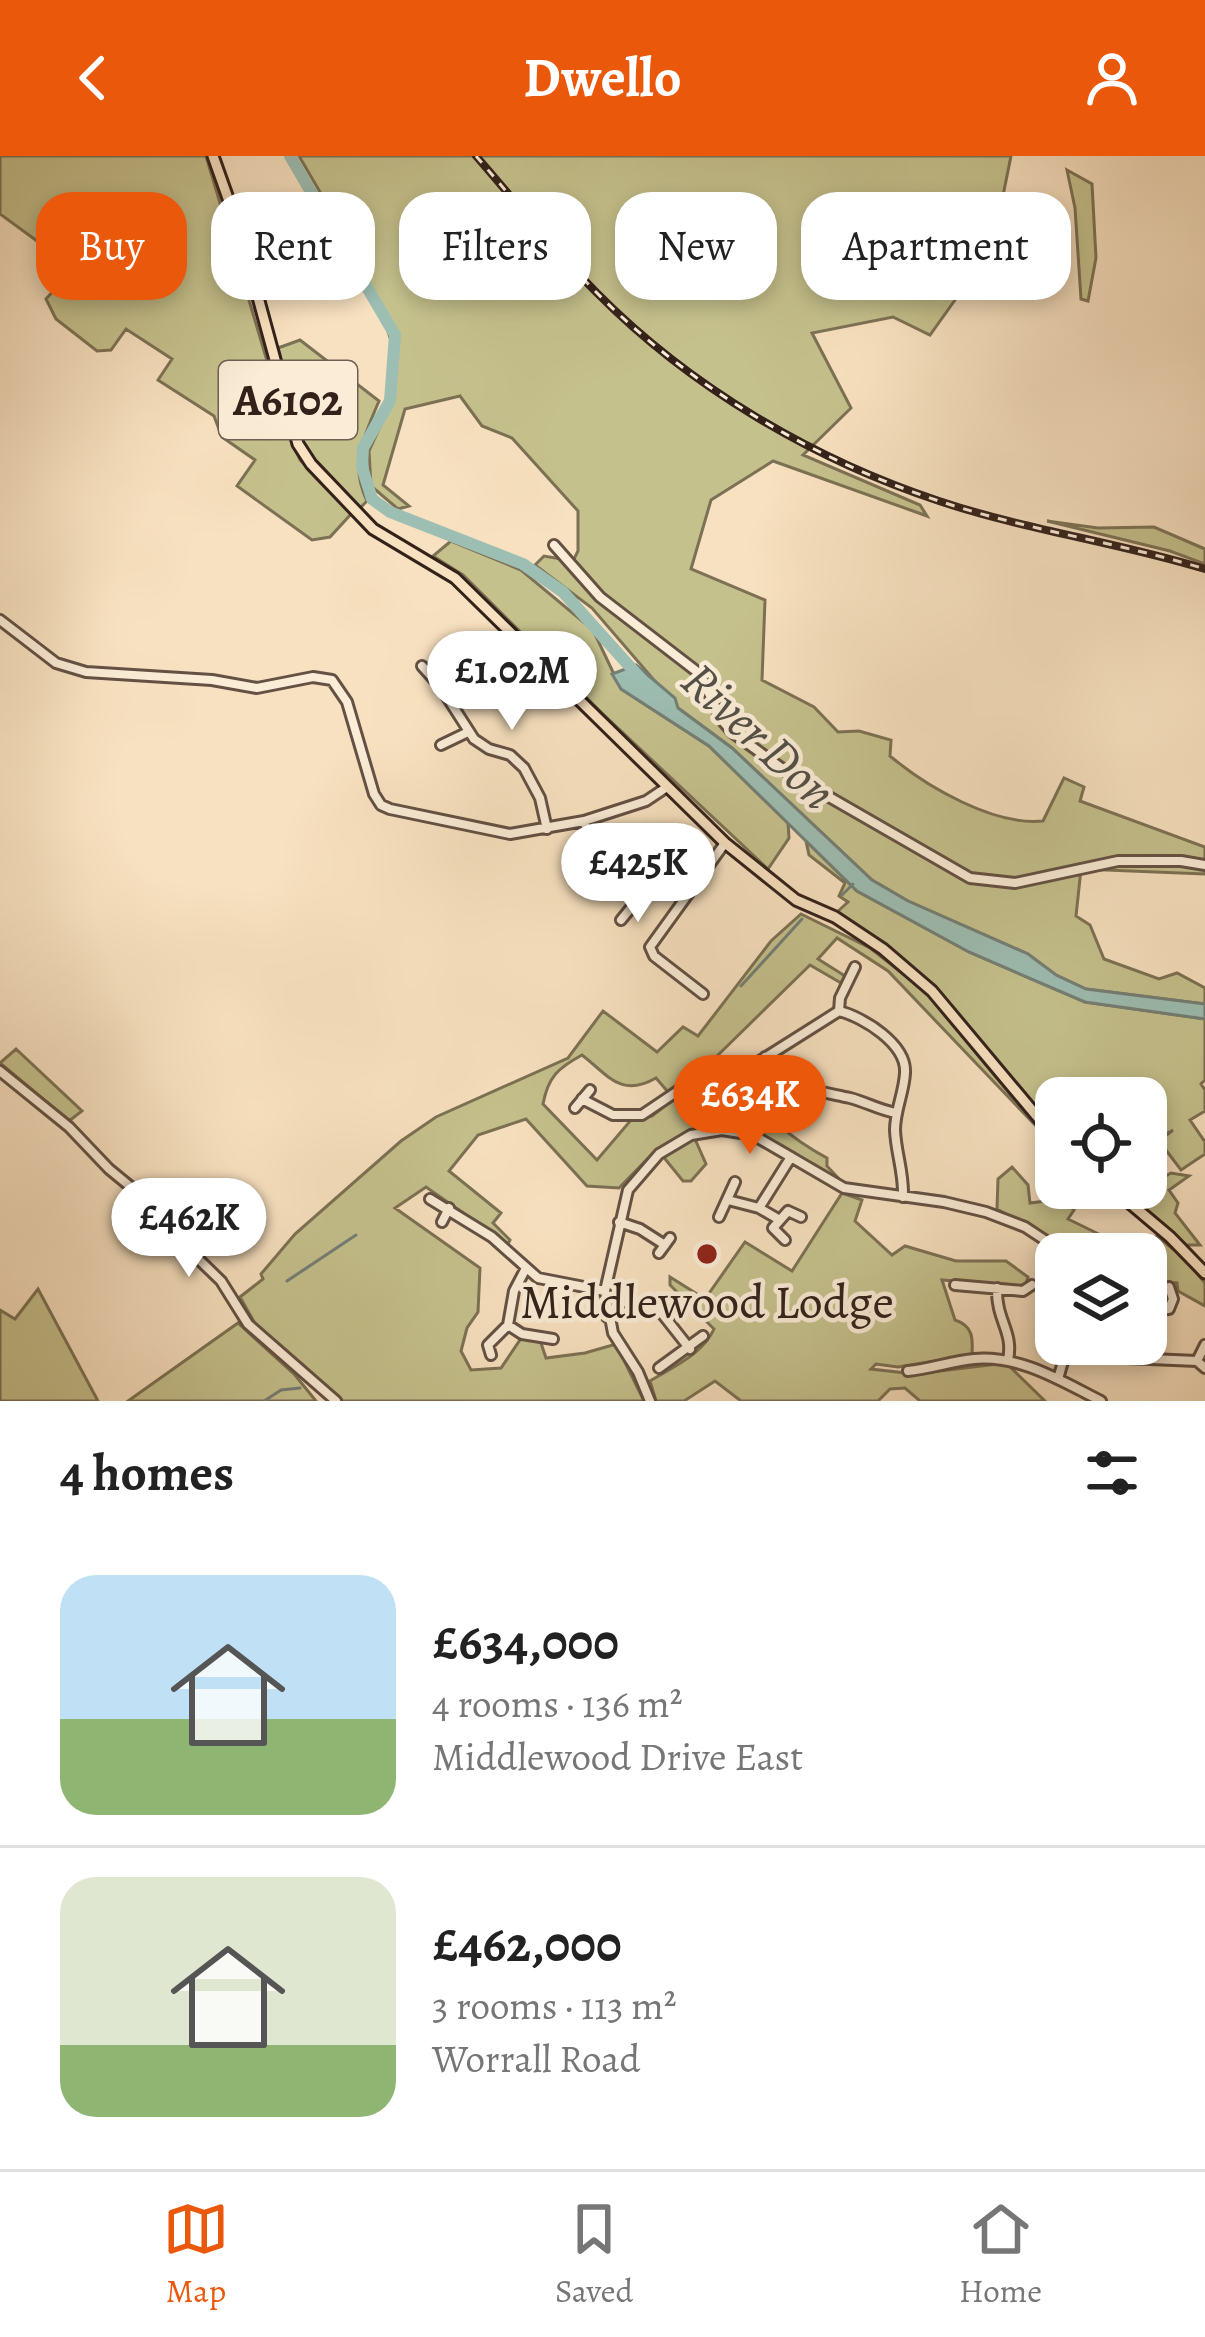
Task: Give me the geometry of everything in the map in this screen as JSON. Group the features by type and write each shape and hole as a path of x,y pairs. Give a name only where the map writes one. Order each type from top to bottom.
{"main road":[{"name":"A6102","path":"213,156 241,235 303,453 373,529 455,578 725,843 777,887 844,922 907,968 944,1004 1035,1115"},
{"path":"1137,1209 1205,1273"}],"street":[{"path":"554,545 600,597 700,674 732,732 790,775 970,878 1015,883 1092,865 1149,860 1205,865"},
{"path":"0,620 56,663 86,672 212,680 257,688 327,678 344,694 381,805 500,833 584,820 652,799 667,787"},
{"path":"422,666 446,694 468,732 489,749 510,755 524,769 540,799 547,829"},
{"path":"441,745 468,732"},
{"path":"584,820 597,856 637,896"},
{"path":"703,994 654,956 650,947 725,843"},
{"path":"621,920 662,870"},
{"path":"582,1099 613,1115 635,1117 688,1084 727,1078 838,1011 855,967"},
{"path":"838,1011 867,1024 902,1057 905,1073 896,1113 896,1142 904,1167 903,1197"},
{"path":"765,1057 779,1074 806,1090 896,1113"},
{"path":"0,1071 146,1198 221,1282 248,1324 336,1401"},
{"path":"575,1108 590,1090"},
{"path":"650,1401 607,1317 605,1292 624,1198 645,1168 667,1148 691,1136 741,1132 764,1139 844,1188 954,1204 1007,1219 1035,1236"},
{"path":"759,1208 791,1156"},
{"path":"719,1217 735,1182"},
{"path":"430,1199 500,1244 525,1270 548,1282 605,1292"},
{"path":"728,1200 778,1219"},
{"path":"442,1222 449,1208"},
{"path":"785,1240 773,1228 778,1219 788,1211 801,1217"},
{"path":"619,1222 640,1228 664,1245"},
{"path":"491,1355 489,1342 508,1325 514,1291 525,1270"},
{"path":"955,1285 1027,1291 1031,1285"},
{"path":"1167,1309 1173,1299 1169,1287"},
{"path":"998,1288 998,1313 1011,1342 1008,1360"},
{"path":"607,1317 660,1312 690,1349"},
{"path":"508,1325 522,1334 553,1340"},
{"path":"659,1368 704,1336"},
{"path":"1167,1361 1201,1364 1205,1346"},
{"path":"908,1371 975,1359 1008,1360 1101,1401"},
{"path":"1058,1379 1062,1365"}],"shaded area":[{"path":"0,156 206,156 217,192 211,192 211,300 249,300 300,460 352,513 330,537 312,540 237,486 255,460 222,437 214,416 158,380 172,359 126,329 111,350 97,351 56,319 46,300 187,300 187,192 36,192 36,240 0,214"},
{"path":"299,156 1011,156 1004,192 801,192 801,300 955,300 930,335 893,317 812,333 851,408 803,455 920,505 927,516 773,461 711,500 691,569 765,600 762,680 814,707 838,732 859,731 891,740 890,756 942,792 983,811 1043,821 1064,778 1084,787 1080,801 1205,847 1205,874 1081,869 1076,916 1090,925 1104,959 1159,979 1177,973 1205,988 1205,1004 1086,989 1028,954 872,880 732,748 678,708 592,608 535,565 544,556 573,561 578,551 578,511 512,438 482,426 460,396 405,409 383,485 409,506 398,509 371,486 369,451 384,418 397,359 375,299 375,192 320,192"},
{"path":"1067,170 1092,184 1096,258 1088,301 1081,299 1075,208"},
{"path":"300,340 379,401 361,451 359,475 367,501 359,509 321,470 303,443 278,348"},
{"path":"1047,521 1098,528 1154,527 1205,549 1205,564 1170,551"},
{"path":"451,541 521,570 593,630 621,689 709,746 788,823 789,838 768,869 463,575 433,556"},
{"path":"806,841 857,891 969,952 1085,1002 1205,1019 1205,1080 1201,1084 1205,1111 1190,1120 1205,1142 1205,1154 1181,1170 1167,1152 1167,1135 1173,1130 1167,1133 1167,1077 1035,1077 1035,1110 938,991 889,949 835,914 848,902 839,896 845,883 809,855"},
{"path":"801,914 870,948 925,991 1035,1125 888,971 837,938 818,959 845,976 841,983 810,965 717,1056 725,1073 684,1079 668,1092 656,1078 633,1086 616,1082 582,1055 555,1074 543,1104 597,1160 631,1120 652,1116 686,1089 744,1077 766,1113 827,1158 827,1166 841,1181 752,1131 713,1126 691,1130 706,1164 691,1181 683,1181 657,1149 619,1188 587,1186 526,1119 478,1135 449,1171 501,1213 493,1223 510,1240 508,1244 426,1187 395,1208 480,1268 478,1312 467,1328 461,1351 471,1370 501,1368 522,1337 540,1340 546,1358 616,1344 644,1401 343,1401 257,1327 240,1297 263,1279 261,1274 295,1234 401,1141 436,1117 568,1058 603,1011 657,1052 683,1027 698,1036 771,941"},
{"path":"16,1049 82,1111 69,1121 0,1063"},
{"path":"1012,1167 1028,1185 1035,1209 1073,1209 1068,1219 1097,1233 1039,1233 997,1209 998,1179"},
{"path":"1171,1173 1189,1176 1169,1190 1178,1203 1175,1213 1200,1245 1186,1245 1144,1209 1167,1209 1167,1175"},
{"path":"842,1193 862,1200 855,1221 892,1255 905,1246 956,1261 1006,1261 1028,1277 1025,1287 942,1280 955,1320 971,1333 972,1355 898,1367 876,1364 871,1369 915,1374 1006,1363 1045,1401 920,1401 905,1388 890,1389 878,1401 741,1401 715,1381 684,1401 656,1401 650,1381 695,1353 714,1329 670,1285 670,1277 705,1299 745,1242 792,1271"},
{"path":"1167,1244 1205,1283 1205,1306 1178,1291 1177,1283 1167,1282"},
{"path":"38,1289 98,1401 0,1401 0,1310 15,1319"},
{"path":"238,1323 316,1401 128,1401"}],"water":[{"path":"636,665 872,880 1028,954 1086,989 1205,1004 1205,1019 1085,1002 969,952 857,891 709,746 621,689 612,674"}],"waterway":[{"name":"River Don","path":"290,156 395,335 390,401 363,448 362,467 372,499 390,512 523,564 563,592 666,707"},
{"path":"842,895 853,884"},
{"path":"741,986 802,919"},
{"path":"287,1281 356,1235"},
{"path":"264,1401 281,1390 300,1388"}],"railway":[{"path":"476,156 566,260 633,327 713,389 800,442 939,501 1205,569"}],"place":[{"name":"Middlewood Lodge","path":"707,1254"}]}
